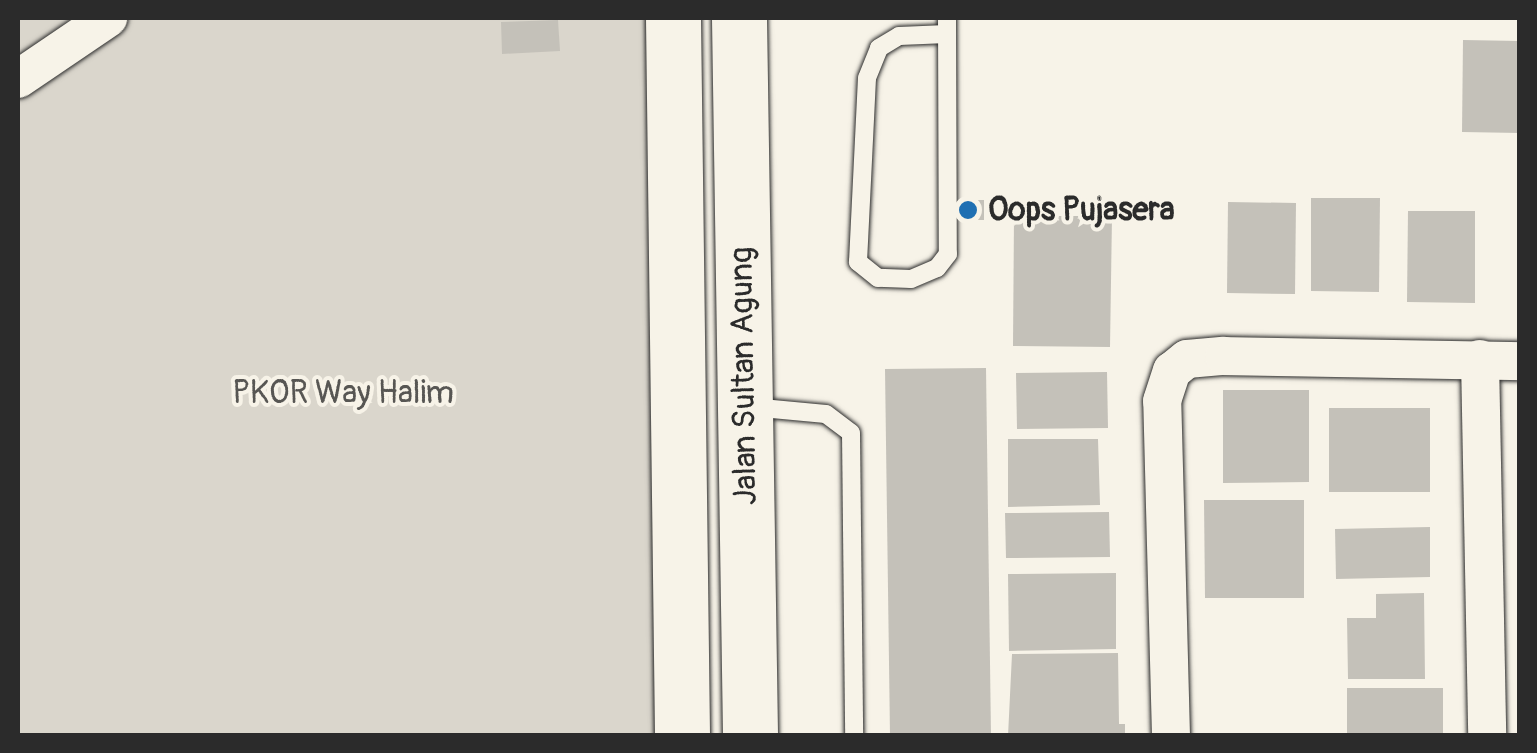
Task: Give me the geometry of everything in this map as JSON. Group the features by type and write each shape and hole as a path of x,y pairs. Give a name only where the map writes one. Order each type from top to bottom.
{"main road":[{"name":"Jalan Sultan Agung","path":"673,18 682,736"},
{"name":"Jalan Sultan Agung","path":"739,18 750,736"}],"street":[{"path":"18,79 108,18"},
{"path":"1172,736 1162,400 1172,371 1187,359 1224,356 1520,360"},
{"path":"1480,359 1487,736"}],"lane":[{"path":"947,26 948,254 937,268 911,278 878,278 858,262 867,78 879,48 899,36 947,26"},
{"path":"745,407 826,414 851,433 854,736"}],"green space":[{"name":"PKOR Way Halim","path":"18,18 665,18 673,735 18,735"}],"building":[{"path":"558,20 560,51 502,54 501,22"},
{"path":"1463,40 1520,41 1520,133 1462,132"},
{"path":"1311,198 1380,198 1379,292 1311,291"},
{"name":"Oops Pujasera","path":"952,200 984,200 984,220 952,220"},
{"path":"1228,202 1296,203 1295,294 1227,293"},
{"path":"1408,211 1475,211 1475,303 1407,302"},
{"path":"1014,216 1112,216 1110,347 1013,346"},
{"path":"986,368 991,736 890,736 885,369"},
{"path":"1107,372 1108,428 1017,429 1016,373"},
{"path":"1223,390 1309,390 1309,482 1223,483"},
{"path":"1329,408 1430,408 1430,492 1329,492"},
{"path":"1008,439 1098,439 1100,505 1008,507"},
{"path":"1204,500 1304,500 1304,598 1205,598"},
{"path":"1109,512 1110,557 1006,558 1005,513"},
{"path":"1430,527 1430,577 1336,579 1335,529"},
{"path":"1116,573 1116,649 1009,651 1008,574"},
{"path":"1424,593 1425,679 1348,679 1347,618 1376,618 1376,594"},
{"path":"1118,653 1119,724 1125,724 1125,736 1008,736 1012,654"},
{"path":"1347,688 1443,688 1443,736 1347,736"}],"place":[{"name":"Oops Pujasera","path":"968,210"}]}
